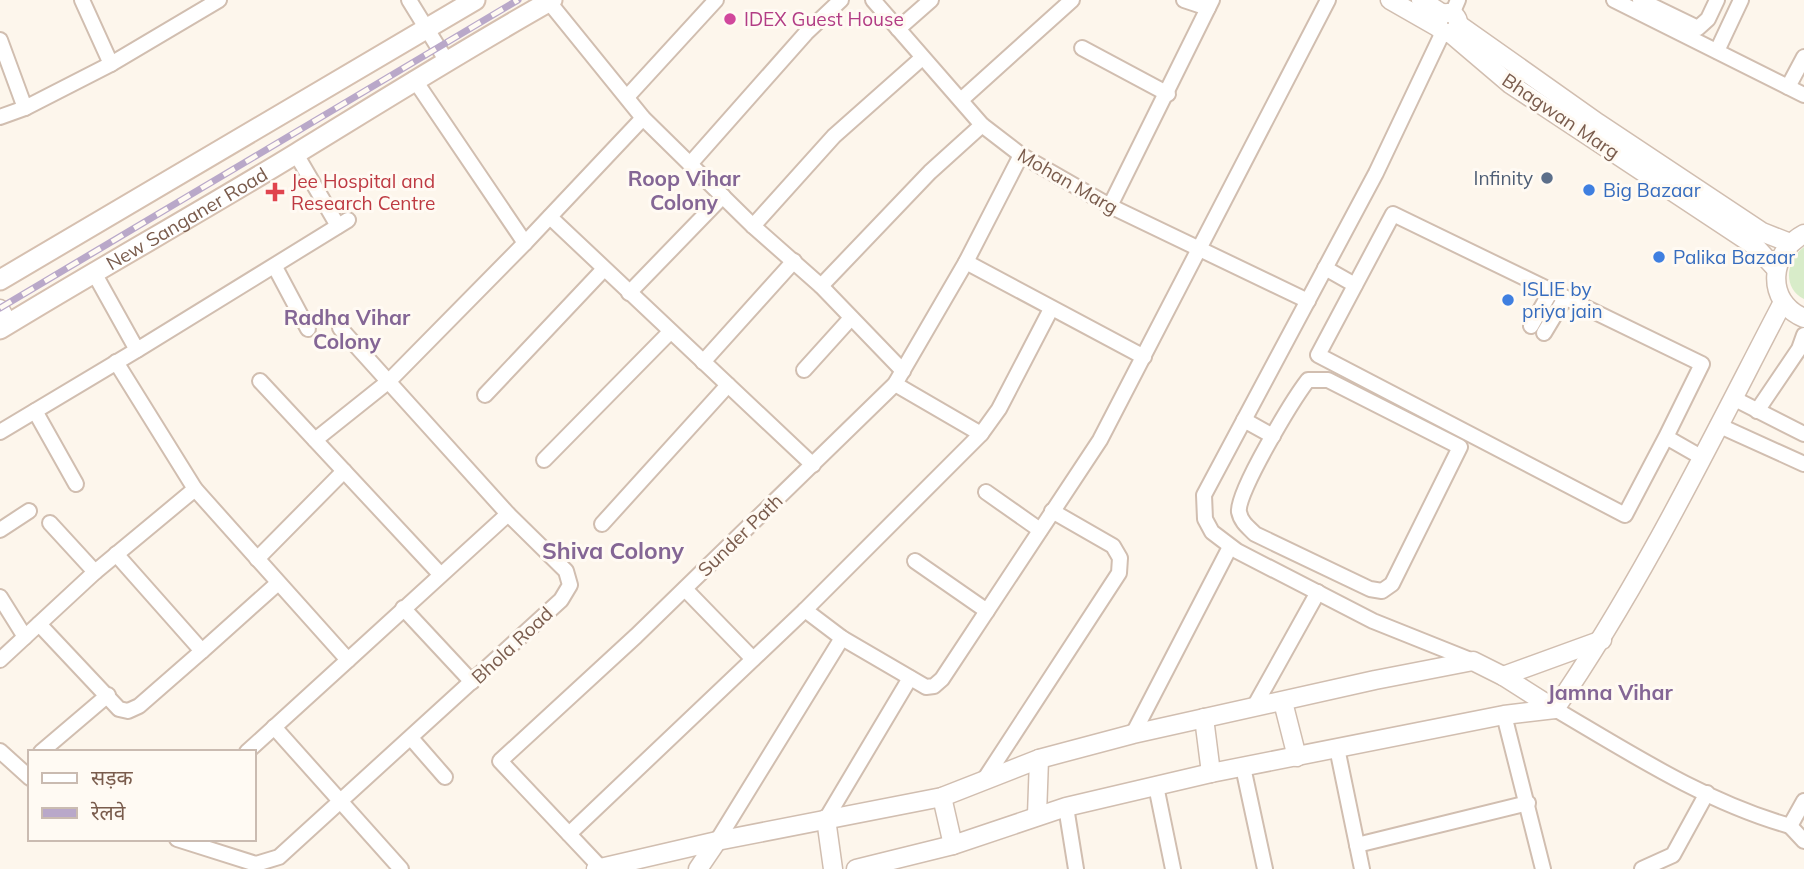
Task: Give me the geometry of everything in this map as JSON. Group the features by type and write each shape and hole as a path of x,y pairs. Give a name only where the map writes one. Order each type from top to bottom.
{"main road":[{"path":"0,280 475,0"},
{"name":"New Sanganer Road","path":"3,321 296,153 414,79 551,1"}],"street":[{"path":"82,0 111,64"},
{"path":"0,117 24,108 111,64 219,0"},
{"path":"410,0 446,60"},
{"path":"627,97 716,0"},
{"path":"690,164 806,33 841,0"},
{"name":"Mohan Marg","path":"873,0 982,125 1021,155 1110,206 1197,250 1308,300"},
{"path":"898,29 931,0"},
{"path":"961,100 1072,0"},
{"path":"1110,206 1168,94 1210,4 1184,0"},
{"path":"805,610 842,638 926,687 934,686 1100,440 1328,0"},
{"name":"Bhagwan Marg","path":"1390,0 1449,21 1510,84 1755,246 1776,269"},
{"name":"Bhagwan Marg","path":"1421,0 1751,225 1797,238"},
{"path":"1614,0 1804,95"},
{"path":"1640,0 1698,28 1708,19 1717,0"},
{"path":"1717,51 1741,0"},
{"path":"551,1 643,118 753,226 821,286 852,318 899,377 981,434"},
{"path":"1449,21 1376,173 1204,495 1205,519 1212,532 1230,547 1373,621 1503,676 1670,776 1760,817 1790,826 1804,841"},
{"path":"0,40 24,108"},
{"path":"1082,48 1168,94"},
{"path":"1788,87 1804,57"},
{"path":"753,226 834,136 922,58"},
{"path":"414,79 525,243"},
{"path":"315,440 389,381 643,118"},
{"path":"821,286 930,172 982,125"},
{"path":"0,432 275,267 343,223 296,153"},
{"name":"Sunder Path","path":"599,869 500,761 685,589 899,377 966,262 1021,155"},
{"path":"629,293 723,196"},
{"path":"1393,214 1551,291 1702,364 1625,515 1318,355 1393,214"},
{"path":"550,217 603,270 813,465"},
{"path":"1797,238 1780,255 1776,269 1777,288 1783,302 1804,318"},
{"path":"703,362 794,261"},
{"path":"966,262 1143,357"},
{"path":"275,267 308,329"},
{"path":"1325,268 1355,285"},
{"path":"485,395 603,270"},
{"path":"93,271 137,350"},
{"path":"1551,291 1537,329 1565,298"},
{"path":"856,869 903,863 1037,815 1156,786 1504,715 1555,709 1602,640 1663,535 1783,302"},
{"path":"569,834 805,610 981,434 999,409 1051,309"},
{"path":"804,370 852,318"},
{"name":"Bhola Road","path":"282,863 340,801 561,600 570,585 566,571 508,513 340,328"},
{"path":"544,460 670,332"},
{"path":"1757,411 1802,344"},
{"path":"117,362 195,489 348,660"},
{"path":"1308,380 1328,380 1460,447 1392,584 1382,591 1370,589 1255,534 1242,521 1238,509 1244,491 1273,436 1308,380"},
{"path":"260,381 440,574"},
{"path":"602,524 728,385"},
{"path":"1733,398 1804,435"},
{"path":"35,411 76,484"},
{"path":"1244,420 1273,436"},
{"path":"1718,425 1804,464"},
{"path":"1666,437 1701,457"},
{"path":"257,559 344,471"},
{"path":"0,660 95,572 195,489"},
{"path":"986,492 1040,530"},
{"path":"0,530 29,511"},
{"path":"984,780 1119,573 1120,558 1113,545 1052,511"},
{"path":"249,750 508,513"},
{"path":"50,523 95,572"},
{"path":"1133,734 1230,547"},
{"path":"116,554 202,652"},
{"path":"915,561 987,611"},
{"path":"39,624 120,709 128,711 139,706 278,583"},
{"path":"685,589 753,659"},
{"path":"1254,708 1318,593"},
{"path":"0,597 24,637"},
{"path":"403,608 472,682"},
{"path":"698,869 842,638"},
{"path":"1503,676 1602,640"},
{"path":"599,869 717,841 942,797 1039,758 1133,734 1375,680 1473,662"},
{"path":"833,869 826,819 910,678"},
{"path":"43,750 108,695"},
{"path":"1283,702 1297,757"},
{"path":"1504,715 1543,869"},
{"path":"1204,718 1211,774"},
{"path":"274,727 401,869"},
{"path":"411,738 444,777"},
{"path":"1337,748 1362,869"},
{"path":"0,751 26,770"},
{"path":"1037,815 1039,758"},
{"path":"1244,767 1265,869"},
{"path":"1156,786 1173,869"},
{"path":"1642,869 1673,855 1707,793"},
{"path":"942,797 953,845"},
{"path":"1790,826 1804,801"},
{"path":"1357,845 1528,803"},
{"path":"1066,807 1076,869"},
{"path":"183,841 256,864 282,863"}],"green space":[{"path":"1804,247 1804,299 1792,288 1789,274 1793,259"}],"railway":[{"path":"0,308 518,0"}],"place":[{"name":"IDEX Guest House","path":"730,19"},
{"name":"Infinity","path":"1547,178"},
{"name":"Big Bazaar","path":"1589,190"},
{"name":"Jee Hospital and Research Centre","path":"275,192"},
{"name":"Palika Bazaar","path":"1659,257"},
{"name":"ISLIE by priya jain","path":"1508,300"}],"district":[{"name":"Roop Vihar Colony","path":"684,191"},
{"name":"Radha Vihar Colony","path":"347,330"},
{"name":"Shiva Colony","path":"613,551"},
{"name":"Jamna Vihar","path":"1610,693"}]}
